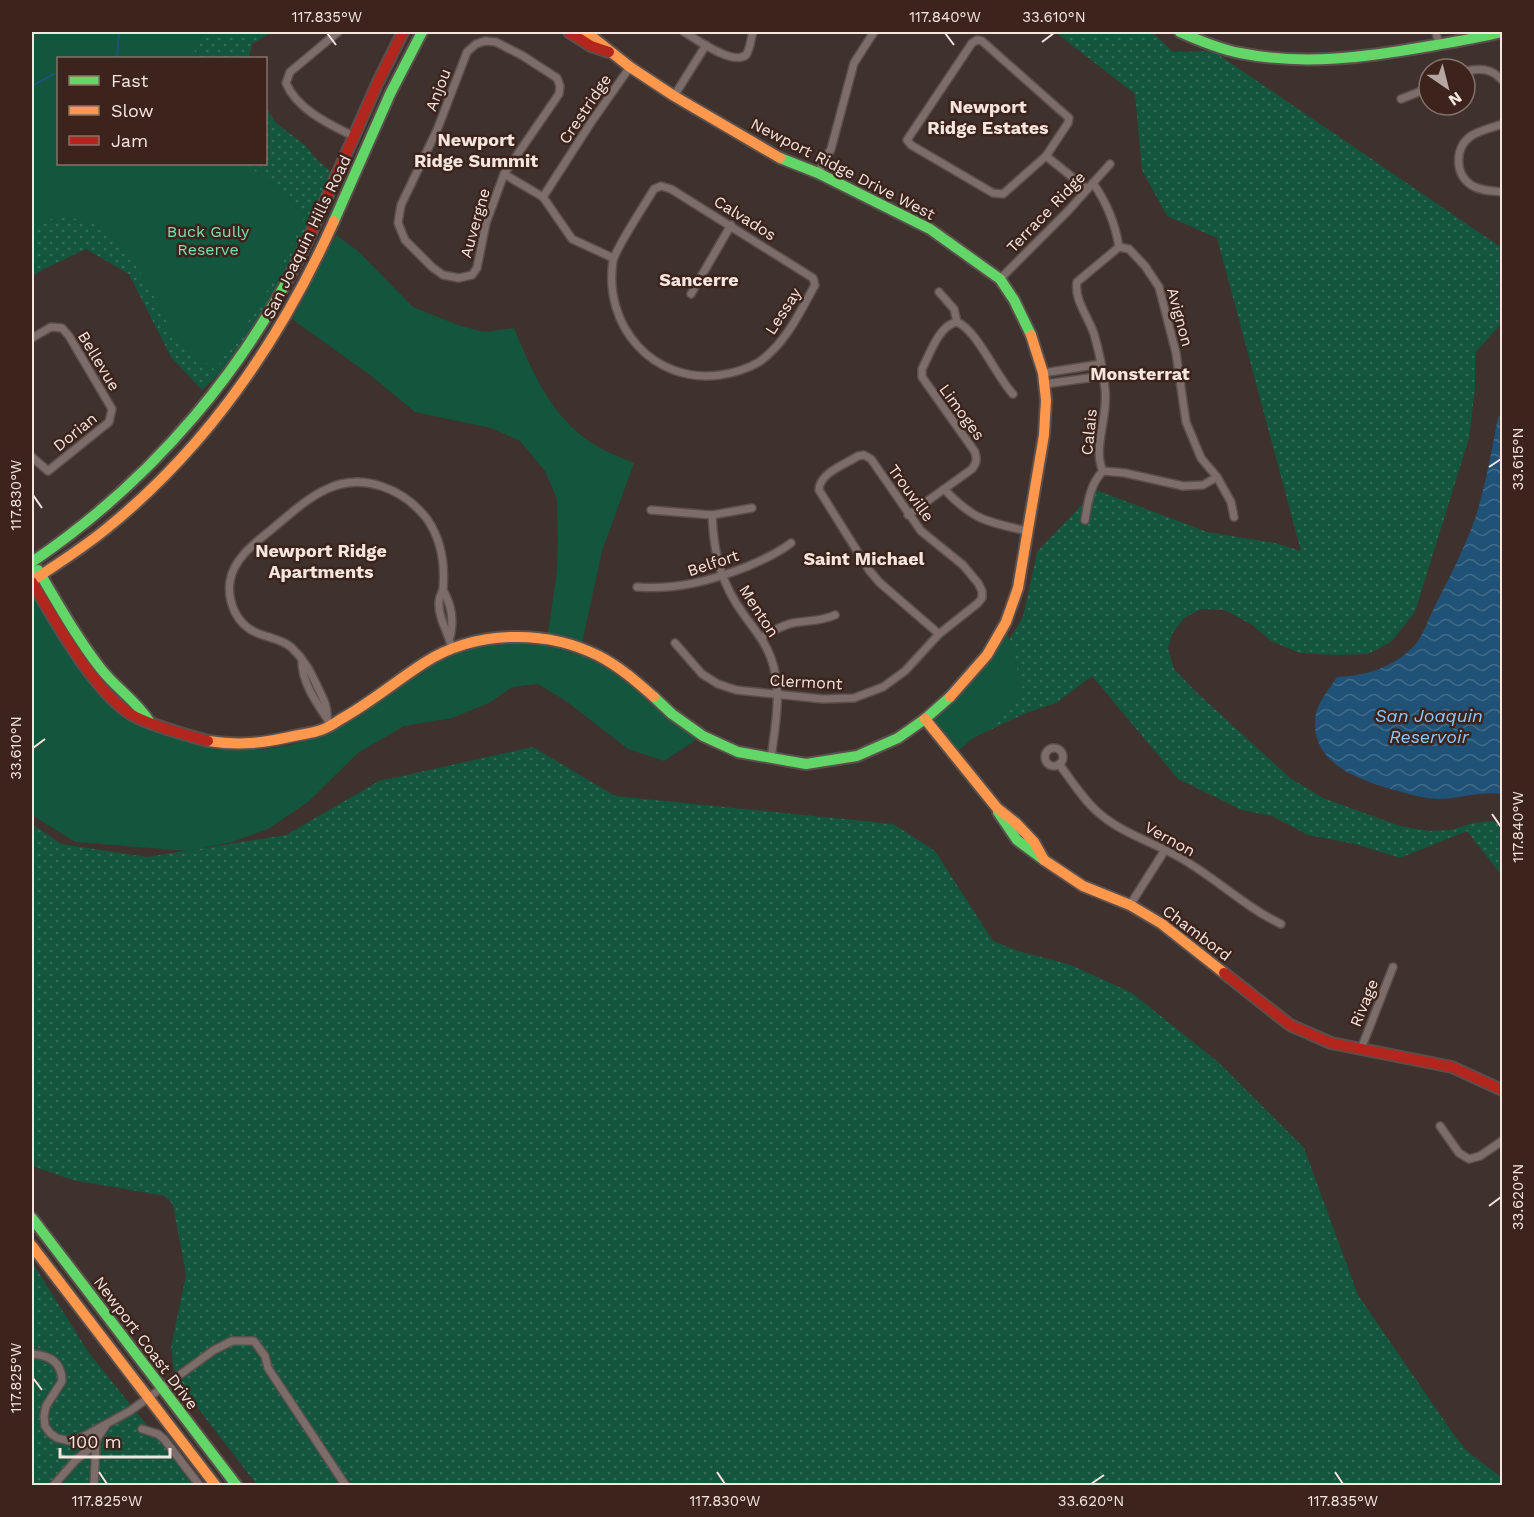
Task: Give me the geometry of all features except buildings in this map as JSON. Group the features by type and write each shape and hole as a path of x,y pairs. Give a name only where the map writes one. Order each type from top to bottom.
{"street":[{"path":"338,32 290,72 286,83 297,98 317,116 355,137"},
{"name":"San Joaquin Hills Road","path":"32,561 97,514 147,469 207,403 256,334 287,282 355,137 384,66 403,32"},
{"name":"San Joaquin Hills Road","path":"35,579 74,554 155,484 199,438 253,369 302,289 422,32"},
{"name":"Newport Ridge Drive West","path":"569,32 591,46 609,52"},
{"name":"Newport Ridge Drive West","path":"586,32 597,39 609,52 674,96 785,161 818,173 930,230 1000,279"},
{"path":"684,32 718,52 734,58 743,57 748,53 753,32"},
{"path":"818,173 831,149 854,63 874,32"},
{"path":"1180,32 1221,49 1262,57 1356,58 1503,32"},
{"path":"1436,32 1439,45"},
{"path":"977,40 982,41 1068,118 1068,123 1046,156 1003,194 993,193 911,145 907,140 972,44 977,40"},
{"name":"Auvergne","path":"472,275 477,268 486,223 504,174 559,94 560,86 557,78 523,56 496,42 485,41"},
{"name":"Anjou","path":"472,275 459,278 443,274 432,267 405,240 398,223 401,205 437,129 467,52 476,44 485,41"},
{"path":"674,96 706,45"},
{"name":"Crestridge","path":"543,197 630,67"},
{"path":"1477,70 1484,69 1496,73 1503,80"},
{"path":"1401,99 1417,93"},
{"path":"1503,124 1478,133 1467,140 1459,153 1458,161 1462,175 1471,185 1479,189 1503,192"},
{"path":"1046,156 1090,186 1106,202 1119,247"},
{"name":"Terrace Ridge","path":"1000,279 1110,164"},
{"path":"504,174 543,197 572,239 613,258"},
{"name":"Calvados","path":"654,189 661,186 671,189 809,273 815,285"},
{"name":"Lessay","path":"654,189 613,258 612,292 622,321 642,352 658,363 681,374 705,377 736,372 759,362 784,339 815,285"},
{"path":"691,294 731,225"},
{"name":"Calais","path":"1103,471 1098,461 1106,408 1103,376 1091,325 1076,292 1077,282 1111,251 1119,247"},
{"name":"Avignon","path":"1119,247 1129,249 1159,287 1176,352 1186,422 1201,458 1217,477 1231,502 1234,516"},
{"path":"32,561 35,579 110,680 142,710 149,721 207,741 233,745 257,744 322,730 329,722 427,661 452,649 509,636 536,637 569,645 599,656 633,678 672,714 703,735 738,752 806,764 857,756 898,738 926,719 958,689 987,655 1006,622 1018,588 1044,435 1044,378 1027,325 1000,279"},
{"path":"939,292 954,309 957,322 964,325 971,333 999,378 1013,394"},
{"name":"Limoges","path":"944,489 972,469 977,458 922,376 922,369 943,330 950,323 957,322"},
{"name":"Bellevue","path":"32,338 51,327 62,328 112,409"},
{"path":"1044,378 1077,368 1101,364"},
{"path":"1077,368 1078,379"},
{"path":"1044,378 1078,379 1103,376"},
{"name":"Dorian","path":"32,457 48,471 109,423 112,409"},
{"name":"Trouville","path":"939,634 874,576 819,490 819,484 823,478 858,456 864,455 870,459 921,531 963,565 982,591"},
{"path":"1085,520 1095,479 1103,471 1125,472 1184,486 1203,485 1217,477"},
{"path":"329,722 310,690 302,669 302,660 291,647 247,628 233,609 230,591 231,575 241,557 301,506 328,488 350,482 373,483 398,494 421,512 435,533 443,566 443,590 439,601 444,629 450,637 452,649"},
{"path":"908,515 944,489 960,506 973,515 988,522 1027,531"},
{"path":"651,510 712,515 752,508"},
{"name":"Menton","path":"712,515 714,546 722,576 738,606 762,637 771,657 778,694 771,759"},
{"name":"Belfort","path":"637,587 676,587 722,576 771,556 791,543"},
{"name":"Clermont","path":"675,643 702,674 718,684 751,693 824,699 854,698 883,687 905,671 939,634 978,603 982,598 982,591"},
{"path":"762,637 793,623 821,621 835,615"},
{"name":"Chambord","path":"926,719 997,808 1007,831 1024,840 1056,870 1083,886 1130,904 1162,924 1290,1025 1331,1043 1452,1067 1503,1090"},
{"name":"Vernon","path":"1059,764 1087,802 1099,814 1115,825 1178,856 1260,914 1281,924"},
{"path":"1130,904 1165,850"},
{"name":"Rivage","path":"1361,1049 1394,967"},
{"path":"1440,1126 1459,1154 1468,1159 1480,1156 1503,1141"},
{"name":"Newport Coast Drive","path":"32,1218 237,1485"},
{"name":"Newport Coast Drive","path":"32,1246 216,1485"},
{"path":"32,1354 52,1359 59,1367 62,1376 60,1387 46,1406 45,1426 50,1433 62,1440 77,1440 148,1398 214,1350 232,1341 254,1341 265,1356 268,1368 346,1485"},
{"path":"94,1485 96,1443 109,1423"},
{"path":"142,1429 158,1434 164,1439 200,1485"},
{"path":"53,1485 96,1443"}],"green space":[{"name":"Buck Gully Reserve","path":"32,32 273,32 252,44 249,57 57,57 57,165 267,165 267,110 276,123 306,146 316,159 335,175 299,258 242,352 202,390 171,357 129,274 86,249 32,277"},
{"name":"Buck Gully Reserve","path":"32,32 205,32 192,57 57,57 57,165 246,165 266,179 305,216 258,307 215,370 187,349 174,335 135,264 109,234 94,225 76,219 56,219 32,224"},
{"path":"1055,32 1152,32 1173,52 1213,51 1502,248 1502,323 1475,353 1475,388 1469,438 1415,612 1391,642 1368,654 1300,653 1271,641 1251,624 1224,610 1201,609 1184,618 1172,634 1168,648 1174,669 1196,692 1290,778 1323,798 1400,826 1429,831 1451,830 1473,823 1492,821 1502,825 1502,876 1467,831 1400,858 1355,844 1308,835 1272,816 1242,810 1178,779 1092,676 1056,703 1026,713 962,743 994,664 1023,617 1037,552 1096,490 1207,532 1275,543 1301,551 1217,238 1167,216 1142,170 1135,94"},
{"path":"336,235 358,251 413,307 458,325 484,332 514,328 537,380 570,425 600,448 634,463 602,551 582,643 548,633 557,572 557,499 545,471 520,441 491,428 415,412 370,375 292,319"},
{"path":"32,593 108,697 142,723 171,737 212,748 257,750 291,745 329,732 417,673 449,656 478,646 518,643 545,644 597,661 643,692 696,740 664,761 628,749 566,701 538,684 512,687 489,703 452,718 404,726 358,753 308,802 268,829 232,842 188,851 75,842 32,815"},
{"path":"1007,632 1024,694 958,751 933,718 986,666"},
{"path":"533,747 615,796 893,824 935,851 993,941 1018,951 1071,965 1132,993 1218,1062 1304,1148 1358,1295 1454,1435 1467,1451 1502,1478 1502,1485 257,1485 175,1378 171,1347 186,1275 173,1205 165,1196 73,1180 32,1164 32,824 61,844 147,857 286,835 379,781"},
{"path":"32,1262 89,1353 195,1485 32,1485"}],"water":[{"name":"San Joaquin Reservoir","path":"1502,414 1502,794 1438,799 1417,796 1371,783 1345,771 1325,753 1318,742 1315,729 1317,708 1337,677 1367,673 1387,666 1404,655 1419,640 1472,528 1486,479 1498,417"}],"waterway":[{"path":"117,57 119,32"},
{"path":"32,86 54,74"}],"traffic: fast":[{"path":"334,221 390,94 422,32"},
{"path":"1180,32 1240,53 1288,59 1335,59 1383,54 1502,32"},
{"path":"780,158 818,173 930,229 1000,279 1014,300 1031,335"},
{"path":"32,562 118,495 194,417 228,374 259,329 311,233"},
{"path":"38,570 92,657 149,721"},
{"path":"654,697 672,714 703,736 738,752 806,764 857,756 898,738 950,697"},
{"path":"998,812 1017,840 1044,860"},
{"path":"32,1218 237,1486"}],"traffic: slow":[{"path":"586,32 630,67 674,96 780,158"},
{"path":"32,581 97,536 143,497 209,427 265,349 313,265 334,221"},
{"path":"950,697 987,655 1006,622 1018,588 1044,435 1046,400 1043,373 1031,335"},
{"path":"208,741 262,742 324,729 444,652 488,639 534,638 578,647 614,665 654,697"},
{"path":"925,719 997,808 1016,823 1034,842 1044,860 1083,886 1130,905 1162,924 1224,973"},
{"path":"32,1246 216,1486"}],"traffic: jam":[{"path":"311,233 378,82 403,32"},
{"path":"569,32 591,46 609,52"},
{"path":"32,582 79,658 93,677 123,709 155,725 208,741"},
{"path":"1224,973 1290,1025 1331,1043 1452,1067 1502,1090"}],"district":[{"name":"Newport Ridge Estates","path":"988,116"},
{"name":"Newport Ridge Summit","path":"476,149"},
{"name":"Sancerre","path":"699,279"},
{"name":"Monsterrat","path":"1140,373"},
{"name":"Saint Michael","path":"864,558"},
{"name":"Newport Ridge Apartments","path":"321,560"}]}
